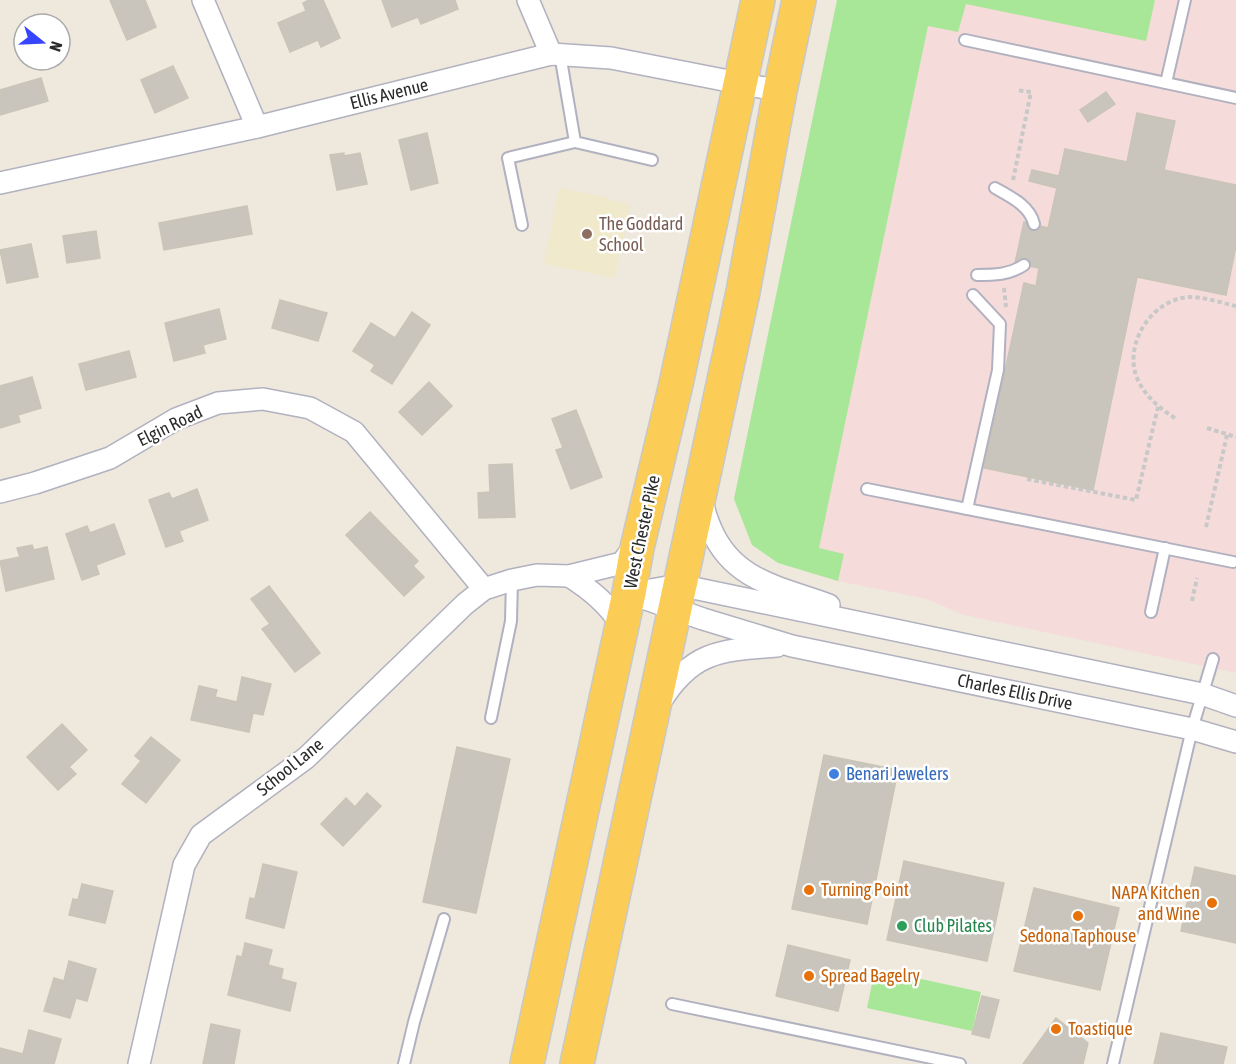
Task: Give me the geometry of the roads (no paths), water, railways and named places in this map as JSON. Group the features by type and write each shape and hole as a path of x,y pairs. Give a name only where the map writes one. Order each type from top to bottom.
{"highway":[{"name":"West Chester Pike","path":"527,1064 758,0"},
{"path":"577,1064 743,292 799,0"}],"street":[{"path":"203,0 257,127"},
{"path":"528,0 556,54"},
{"name":"Ellis Avenue","path":"0,183 257,127 556,54 611,58 780,91"},
{"name":"Elgin Road","path":"0,492 110,458 176,419 218,403 263,399 301,406 310,408 354,432 484,589"},
{"name":"Charles Ellis Drive","path":"704,476 702,504 721,548 736,566 756,578 897,630"},
{"name":"School Lane","path":"139,1064 184,865 201,835 306,758 448,620 484,589 537,575 569,576 622,563 639,540"},
{"path":"569,576 591,590 611,609 622,626"},
{"name":"Charles Ellis Drive","path":"629,593 676,597 897,630 1202,694 1236,706"},
{"name":"Charles Ellis Drive","path":"676,597 792,645 1192,729 1236,742"},
{"name":"Charles Ellis Drive","path":"646,745 660,704 681,675 694,664 722,651 792,645"}],"lane":[{"path":"1166,83 1185,0"},
{"path":"965,40 1236,98"},
{"path":"556,54 575,142"},
{"path":"522,225 508,158 575,142 652,160"},
{"path":"995,188 1014,198 1032,216 1034,224"},
{"path":"977,275 1015,272 1024,265"},
{"path":"968,509 998,370 1000,324 973,295"},
{"path":"867,489 1233,562"},
{"path":"1151,612 1165,548"},
{"path":"491,718 511,621 512,580"},
{"path":"1113,1064 1192,729 1213,659"},
{"path":"404,1064 444,919"},
{"path":"672,1004 960,1064"}],"place":[{"name":"The Goddard School","path":"587,234"},
{"name":"Benari Jewelers","path":"834,774"},
{"name":"Turning Point","path":"809,890"},
{"name":"NAPA Kitchen and Wine","path":"1212,903"},
{"name":"Sedona Taphouse","path":"1078,916"},
{"name":"Club Pilates","path":"902,926"},
{"name":"Spread Bagelry","path":"809,976"},
{"name":"Toastique","path":"1056,1029"}]}
